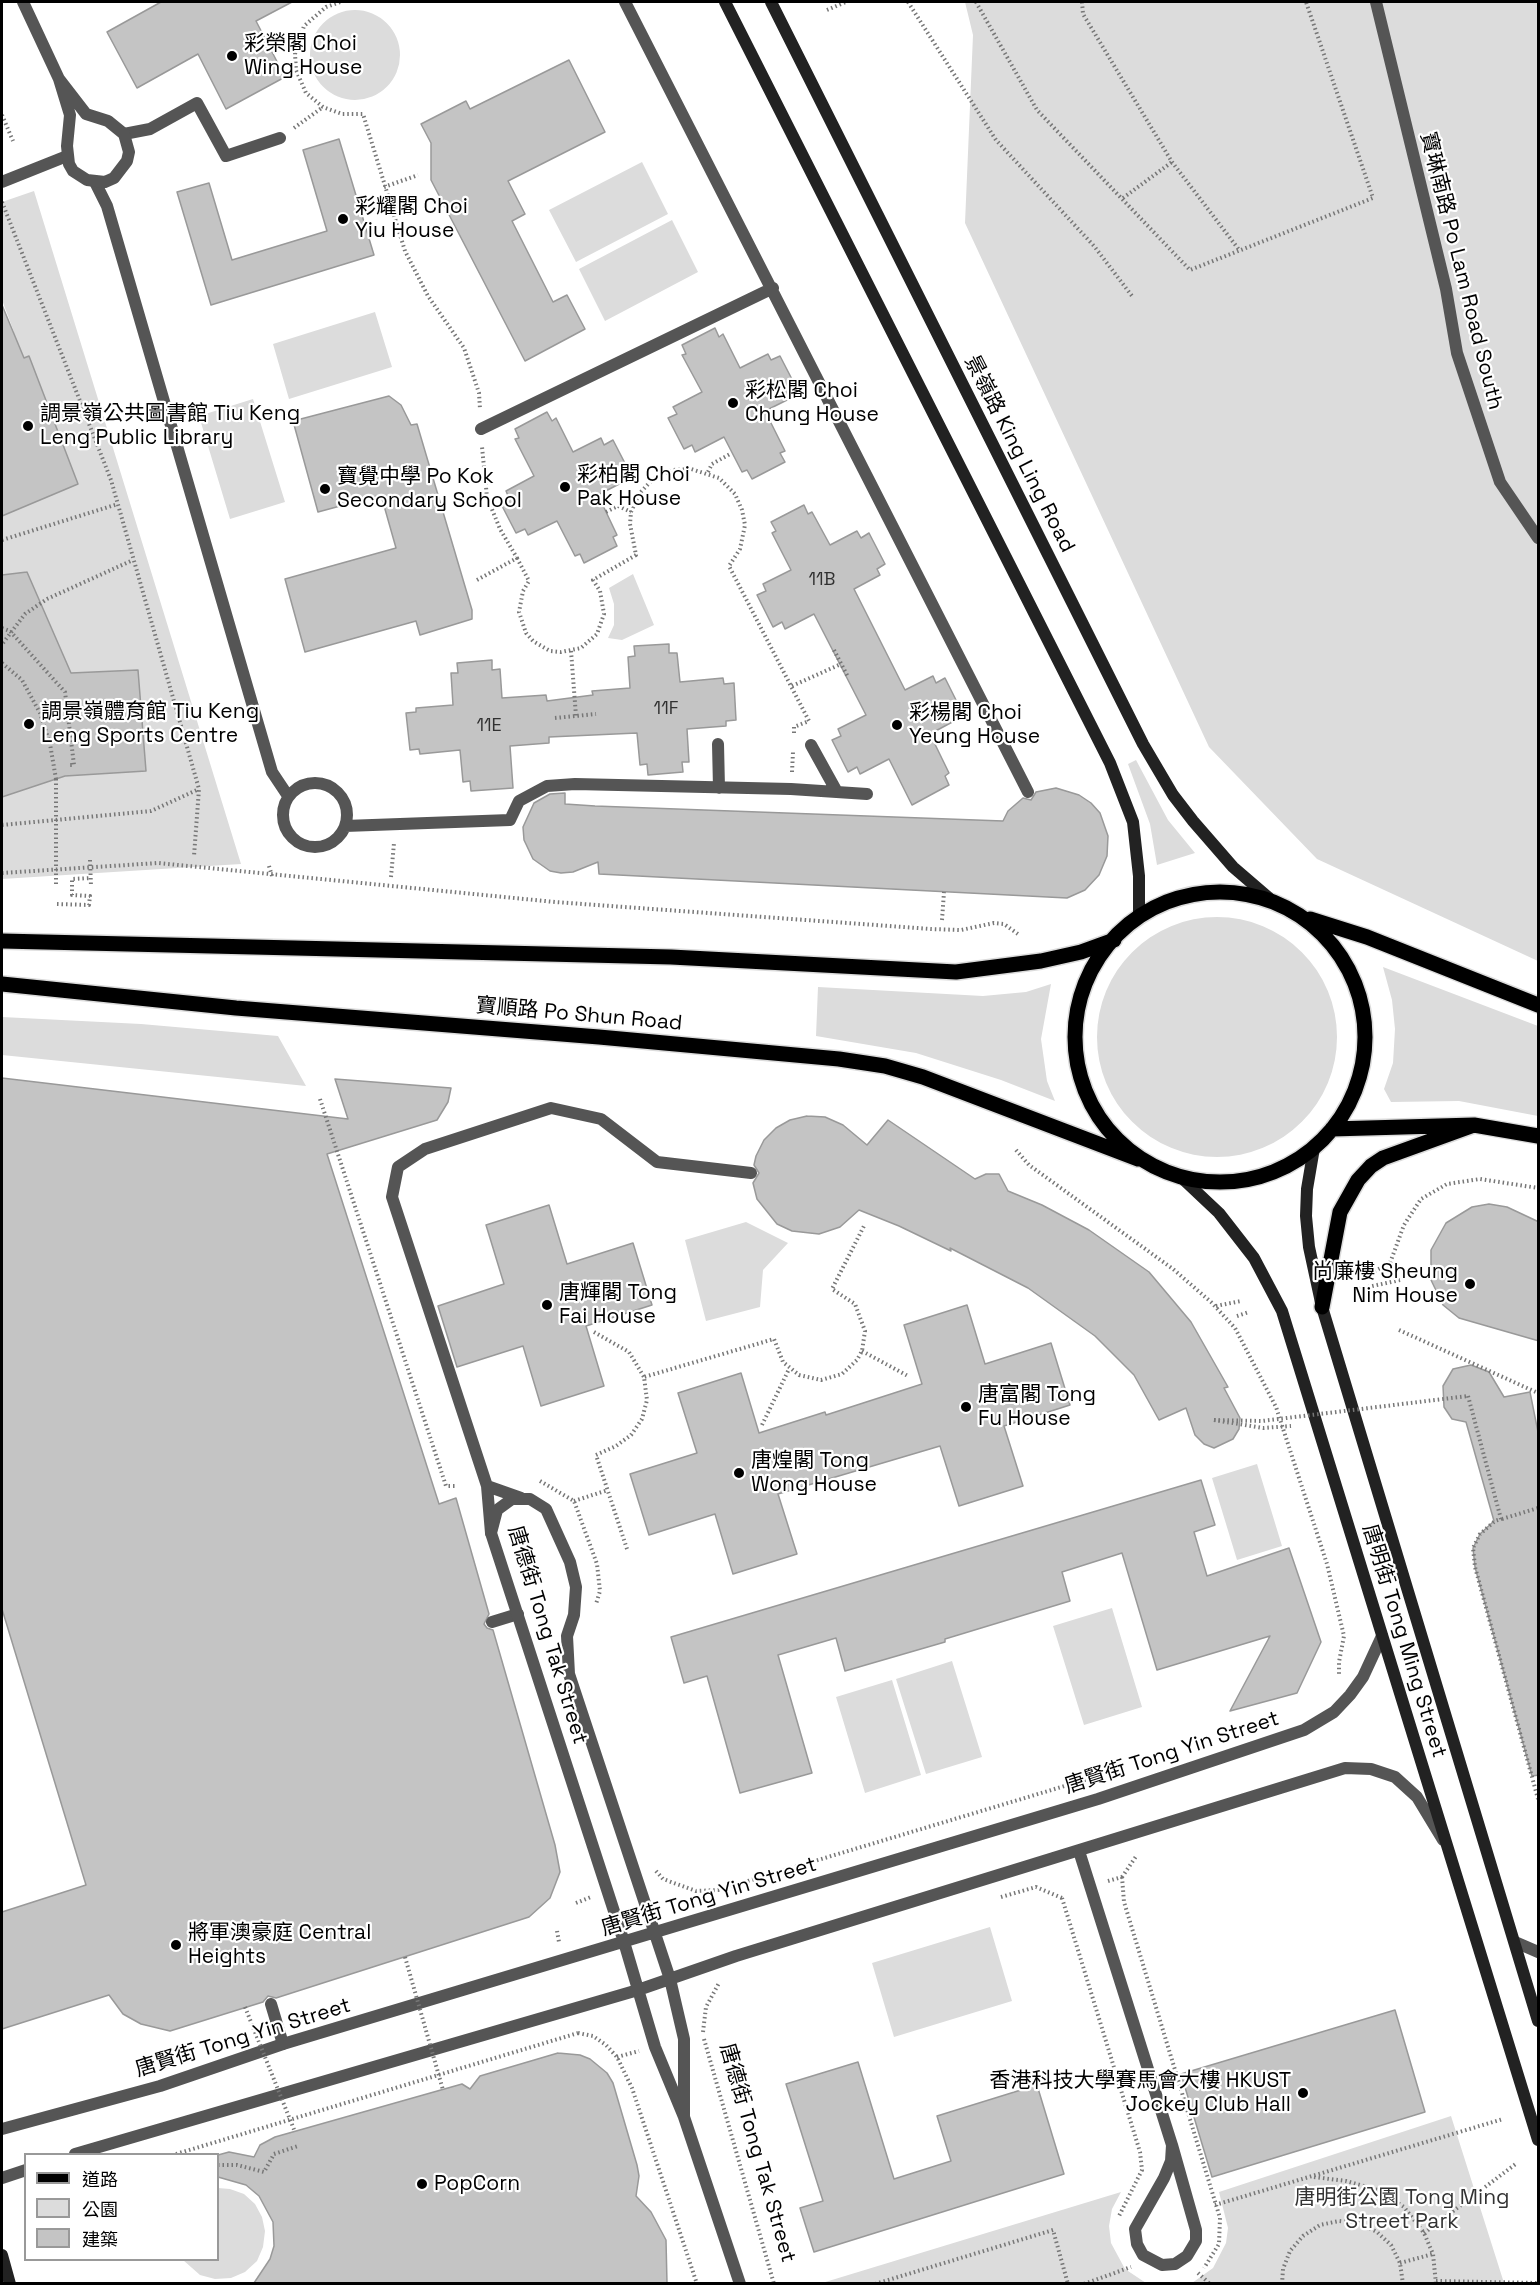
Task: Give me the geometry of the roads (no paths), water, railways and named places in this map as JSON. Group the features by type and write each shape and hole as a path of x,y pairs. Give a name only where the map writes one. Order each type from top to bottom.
{"main road":[{"path":"1308,918 1332,944 1348,968 1358,992 1362,1015 1360,1066 1353,1090 1332,1129 1314,1148 1283,1169 1251,1180 1217,1184 1184,1180 1138,1159 1118,1143 1092,1107 1079,1075 1075,1049 1076,1023 1081,996 1091,972 1114,940 1139,914 1176,898 1203,892 1231,891 1269,898 1308,918 1367,937 1539,1005"},
{"path":"2,941 671,957 956,972 1081,952 1114,940"},
{"name":"寶順路 Po Shun Road","path":"7,985 236,1008 599,1037 885,1066 923,1077 1138,1159"},
{"path":"1332,1129 1474,1125 1539,1136"},
{"path":"1322,1306 1340,1212 1358,1180 1371,1166 1383,1158 1474,1125"}],"street":[{"path":"23,2 60,79 70,115 67,156 74,171 80,177 95,182 114,178 123,169 129,152 124,134 117,126 86,114 60,79"},
{"path":"626,2 1028,792"},
{"path":"725,2 1110,763 1133,822 1139,876 1139,914"},
{"name":"景嶺路 King Ling Road","path":"771,2 1143,744 1173,795 1193,821 1233,867 1269,898"},
{"name":"寶琳南路 Po Lam Road South","path":"1376,2 1446,289 1457,353 1500,482 1539,538"},
{"path":"124,134 150,129 197,104 226,156 280,138"},
{"path":"2,182 67,156"},
{"path":"95,182 107,206 273,772 288,796"},
{"path":"481,429 773,288"},
{"path":"718,744 719,788"},
{"path":"811,745 837,792"},
{"path":"305,784 325,784 335,789 346,806 345,826 332,843 322,848 300,844 285,828 284,806 288,796 305,784"},
{"path":"345,826 510,820 519,801 547,786 575,784 791,789 867,794"},
{"path":"491,1533 487,1486 392,1197 398,1167 425,1149 551,1108 601,1119 657,1162 752,1173"},
{"name":"唐明街 Tong Ming Street","path":"1314,1148 1307,1189 1306,1216 1309,1247 1322,1306 1474,1814 1539,2021"},
{"name":"唐明街 Tong Ming Street","path":"1184,1180 1219,1214 1254,1258 1282,1311 1539,2140"},
{"path":"487,1486 521,1498"},
{"name":"唐德街 Tong Tak Street","path":"684,2117 684,2039 670,1979 657,1932 569,1674 567,1636 574,1615 576,1587 570,1563 546,1509 538,1502 521,1498 512,1499 497,1510 491,1533 624,1942 655,2047 684,2117 740,2283"},
{"path":"492,1622 518,1614"},
{"name":"唐賢街 Tong Yin Street","path":"2,2129 160,2086 283,2044 563,1962 1098,1799 1305,1730 1334,1712 1350,1695 1363,1677 1382,1636"},
{"path":"78,2153 638,1990 736,1956 1345,1768 1371,1769 1395,1777 1417,1797 1447,1846"},
{"path":"1079,1851 1172,2145 1195,2223 1196,2241 1192,2250 1182,2261 1162,2265 1143,2255 1137,2244 1135,2229 1164,2178 1171,2161 1172,2145"},
{"path":"1515,1942 1539,1952"},
{"path":"271,2004 283,2044"},
{"path":"2,2178 24,2171"},
{"path":"2,2255 10,2283"}],"place":[{"name":"彩榮閣 Choi Wing House","path":"232,56"},
{"name":"彩耀閣 Choi Yiu House","path":"343,219"},
{"name":"彩松閣 Choi Chung House","path":"733,403"},
{"name":"調景嶺公共圖書館 Tiu Keng Leng Public Library","path":"28,426"},
{"name":"彩柏閣 Choi Pak House","path":"565,487"},
{"name":"寶覺中學 Po Kok Secondary School","path":"325,489"},
{"name":"調景嶺體育館 Tiu Keng Leng Sports Centre","path":"29,724"},
{"name":"彩楊閣 Choi Yeung House","path":"897,725"},
{"name":"尚廉樓 Sheung Nim House","path":"1470,1284"},
{"name":"唐輝閣 Tong Fai House","path":"547,1305"},
{"name":"唐富閣 Tong Fu House","path":"966,1407"},
{"name":"唐煌閣 Tong Wong House","path":"739,1473"},
{"name":"將軍澳豪庭 Central Heights","path":"176,1945"},
{"name":"香港科技大學賽馬會大樓 HKUST Jockey Club Hall","path":"1303,2093"},
{"name":"PopCorn","path":"422,2184"}],"park label":[{"name":"唐明街公園 Tong Ming Street Park","path":"1402,2210"}]}
